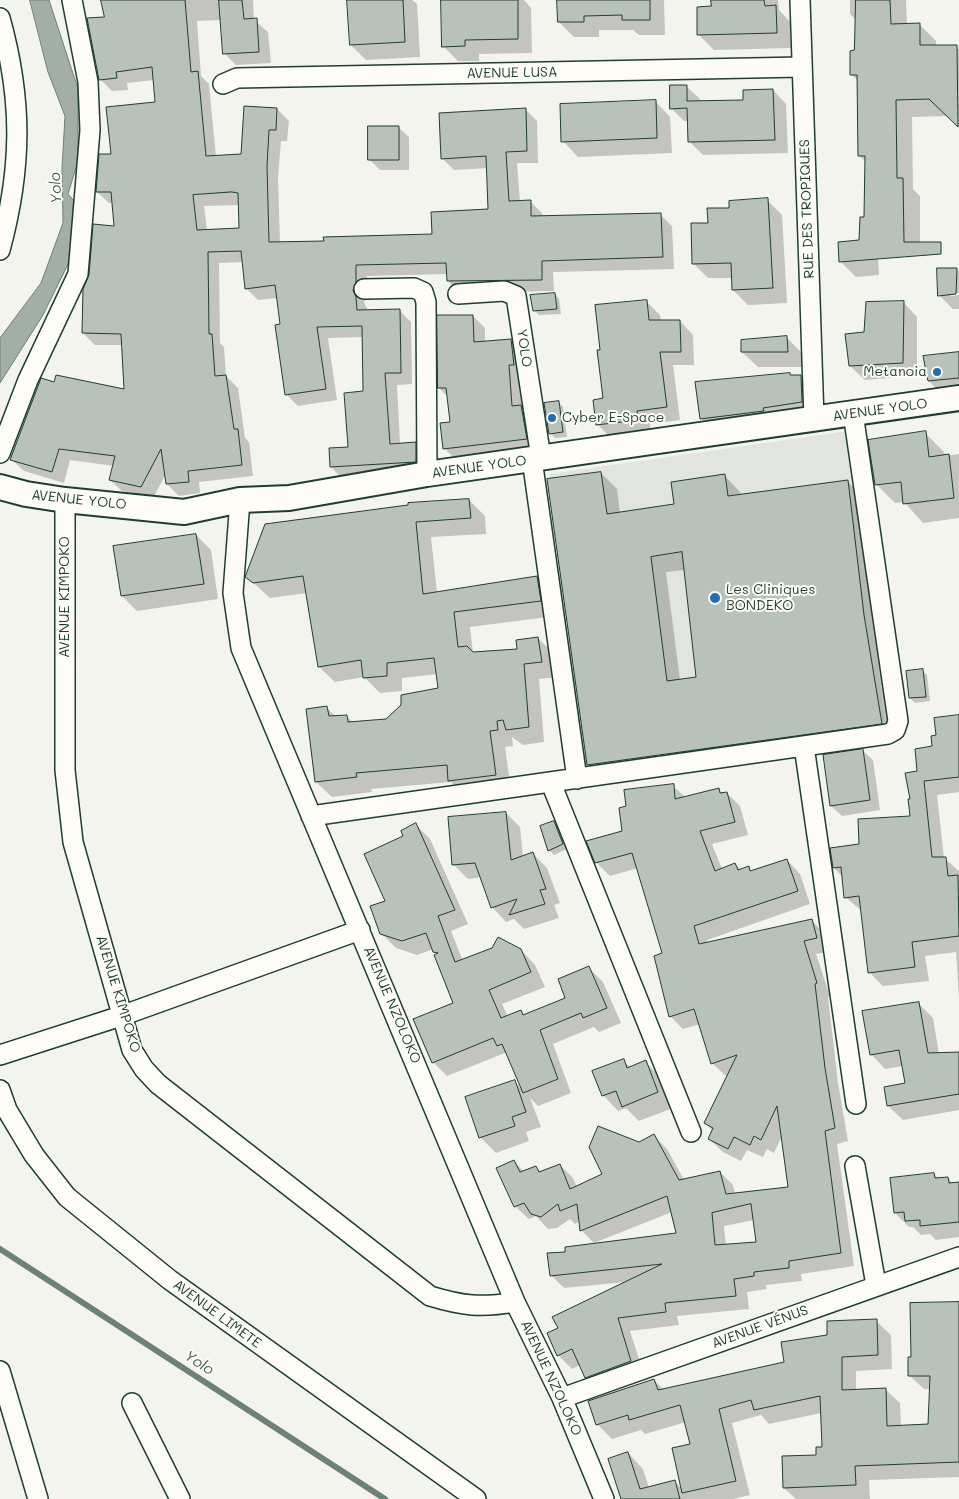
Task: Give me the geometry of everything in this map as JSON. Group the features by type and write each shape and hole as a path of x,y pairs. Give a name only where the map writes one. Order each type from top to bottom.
{"street":[{"path":"0,453 28,380 78,274 90,130 88,82 72,0"},
{"name":"RUE DES TROPIQUES","path":"800,0 814,419"},
{"path":"0,18 10,57 17,101 18,134 12,206 0,250"},
{"name":"AVENUE LUSA","path":"223,84 237,78 802,66"},
{"path":"364,289 414,288 423,292 426,302 427,474"},
{"name":"YOLO","path":"458,294 504,291 516,296 536,459"},
{"name":"AVENUE YOLO","path":"0,487 26,494 65,500 184,512 240,500 289,498 427,474 959,398"},
{"path":"311,816 888,734 895,730 898,721 853,414"},
{"path":"536,459 577,779"},
{"name":"AVENUE KIMPOKO","path":"65,500 65,770 74,842 132,1050 144,1069 158,1084 430,1296 460,1305 490,1306 515,1302"},
{"name":"AVENUE NZOLOKO","path":"240,500 234,593 241,648 515,1302 562,1398 604,1499"},
{"path":"804,746 856,1104"},
{"path":"551,783 691,1132"},
{"path":"0,1055 122,1016 360,930"},
{"name":"AVENUE LIMETE","path":"0,1090 7,1110 34,1155 67,1197 170,1280 476,1499"},
{"path":"855,1166 876,1285"},
{"name":"AVENUE VÉNUS","path":"562,1398 959,1257"},
{"path":"0,1371 5,1394 38,1499"},
{"path":"132,1403 180,1499"}],"shaded area":[{"path":"30,0 49,0 78,89 78,161 68,194 80,208 74,252 43,315 0,383 0,338 41,283 63,223 62,168 65,116 48,72"},
{"name":"Les Cliniques BONDEKO","path":"848,431 885,722 578,764 549,474"}],"building":[{"path":"101,0 185,0 191,72 198,71 206,156 241,154 244,106 277,108 276,130 269,130 267,166 269,242 324,241 323,237 432,234 431,212 488,209 486,156 441,159 439,113 526,108 527,151 506,152 509,201 531,200 531,216 661,213 663,257 542,261 542,280 447,281 446,263 356,265 356,282 353,290 356,297 357,310 400,309 401,373 385,373 390,444 416,442 416,462 330,467 329,448 348,447 344,393 363,391 362,326 317,327 326,389 285,395 275,325 280,324 275,285 245,289 241,251 208,252 209,334 212,334 215,376 226,375 234,429 238,429 242,465 188,471 189,482 166,484 161,449 141,487 109,480 115,456 59,449 52,472 10,460 41,378 54,382 56,375 124,389 121,334 82,333 83,289 89,275 93,224 114,226 111,192 96,192 99,154 111,154 106,107 155,102 152,67 116,72 117,78 99,80 87,18 104,17","holes":["238,193 239,228 197,230 193,195"]},
{"path":"219,0 242,0 244,19 257,18 259,52 223,54"},
{"path":"347,0 403,0 405,42 350,45"},
{"path":"441,0 518,0 518,39 465,40 465,46 442,47"},
{"path":"557,0 650,0 650,20 622,20 622,15 584,16 584,22 558,22"},
{"path":"711,0 764,0 765,6 776,5 777,33 697,35 697,7 711,6"},
{"path":"856,0 890,0 891,24 920,23 920,45 957,45 958,127 929,99 896,100 897,178 903,178 904,242 941,242 941,254 839,262 838,242 859,240 860,217 864,217 865,156 858,156 857,75 850,75 850,51 854,50"},
{"path":"670,85 687,85 687,101 743,100 743,90 773,89 775,140 688,142 687,108 670,109"},
{"path":"656,100 657,138 561,142 560,104"},
{"path":"368,126 399,126 399,160 368,160"},
{"path":"768,198 773,288 732,290 731,263 692,264 691,223 708,223 707,208 729,208 729,201"},
{"path":"937,268 957,268 956,294 938,296"},
{"path":"555,293 557,309 533,311 530,295"},
{"path":"647,300 649,320 680,320 681,352 660,352 667,407 637,411 638,420 596,425 593,400 603,398 597,350 600,350 595,305"},
{"path":"904,301 903,363 849,366 845,334 864,332 866,302"},
{"path":"437,315 473,315 474,342 511,339 514,365 509,365 512,406 521,405 527,439 443,449 440,423 450,422 446,388 438,388"},
{"path":"787,336 788,352 741,352 741,340"},
{"path":"959,352 959,378 928,381 923,356"},
{"path":"790,373 790,375 801,375 802,402 763,408 764,411 700,419 695,382"},
{"name":"Cyber E-Space","path":"559,401 563,432 549,434 544,403"},
{"path":"926,431 929,457 949,454 954,498 903,504 901,482 875,485 868,440"},
{"name":"Les Cliniques BONDEKO","path":"601,472 607,514 674,504 671,482 725,474 728,496 848,480 864,615 882,724 587,765 547,479","holes":["682,552 696,677 667,681 651,557"]},
{"path":"469,499 471,518 416,522 423,594 537,576 541,601 454,612 458,647 467,646 473,652 517,649 516,640 538,637 542,662 524,664 529,727 506,730 503,720 497,721 498,730 490,731 496,775 448,781 447,765 356,773 357,777 315,782 306,709 327,706 329,716 347,715 348,722 386,719 401,705 401,695 438,688 434,658 387,663 387,676 363,678 361,660 318,667 303,576 253,583 245,577 265,524 408,505 408,503"},
{"path":"196,534 204,584 121,596 113,546"},
{"path":"923,669 926,697 909,698 906,671"},
{"path":"959,715 959,777 924,781 932,857 946,857 948,876 958,875 959,936 912,942 915,967 868,973 859,896 844,898 841,867 833,868 830,848 859,844 858,819 910,816 908,799 910,799 905,773 917,771 915,749 932,746 931,736 936,735 934,718"},
{"path":"863,749 870,800 830,806 823,755"},
{"path":"674,784 675,799 719,788 720,793 727,792 735,822 700,831 715,871 735,863 738,870 749,866 750,871 787,859 798,891 694,926 699,944 812,919 817,938 804,941 817,983 815,984 825,1068 835,1128 825,1131 841,1253 789,1261 789,1268 754,1272 754,1276 734,1279 736,1296 665,1303 666,1312 618,1318 631,1361 585,1378 572,1349 557,1356 547,1333 558,1328 552,1317 662,1264 550,1276 547,1253 565,1252 565,1247 676,1233 667,1196 580,1231 577,1204 560,1211 558,1204 541,1217 531,1214 524,1203 514,1207 496,1168 514,1160 520,1172 536,1166 539,1172 560,1164 570,1189 602,1174 589,1147 598,1126 639,1142 654,1134 679,1180 720,1171 726,1194 788,1187 777,1106 761,1140 754,1136 750,1145 734,1137 728,1149 708,1139 713,1128 704,1123 737,1055 711,1064 694,1009 669,1017 654,956 662,953 632,853 595,863 586,841 622,831 619,808 626,806 624,790","holes":["751,1204 756,1242 715,1245 712,1213"]},
{"path":"506,812 511,860 533,852 546,889 540,890 545,904 509,915 517,899 491,908 475,863 452,865 448,817"},
{"path":"554,821 563,844 548,851 540,826"},
{"path":"416,823 455,910 438,916 455,962 492,948 498,937 521,949 531,972 489,990 501,1018 521,1010 523,1015 565,998 558,979 589,966 607,1008 583,1018 581,1013 540,1030 558,1079 523,1093 502,1044 497,1046 493,1038 432,1063 413,1019 453,1003 434,955 438,953 433,952 426,933 402,941 380,934 370,906 385,901 364,854 403,836 401,831"},
{"path":"919,1002 928,1053 959,1052 959,1094 887,1106 884,1087 905,1083 899,1050 870,1055 862,1011"},
{"path":"624,1059 627,1068 646,1060 658,1092 622,1107 616,1091 602,1096 592,1071"},
{"path":"515,1080 526,1112 512,1117 515,1126 479,1138 465,1097"},
{"path":"934,1173 935,1178 948,1177 949,1183 959,1182 959,1222 920,1226 920,1220 905,1221 904,1212 894,1213 890,1178"},
{"path":"959,1302 959,1462 855,1466 856,1485 783,1488 782,1456 816,1455 816,1447 822,1447 820,1396 754,1410 751,1400 719,1409 736,1481 682,1493 672,1448 690,1444 680,1405 629,1420 628,1415 596,1425 588,1401 654,1379 658,1390 784,1362 781,1342 827,1335 827,1321 877,1319 878,1355 842,1357 842,1390 886,1388 887,1426 928,1424 930,1376 908,1376 908,1357 911,1357 910,1303"},
{"path":"628,1452 640,1489 675,1480 680,1499 621,1499 608,1459"}],"waterway":[{"name":"Yolo","path":"0,1249 385,1499"}],"place":[{"name":"Metanoia","path":"937,372"},
{"name":"Cyber E-Space","path":"552,418"},
{"name":"Les Cliniques BONDEKO","path":"715,598"}]}
